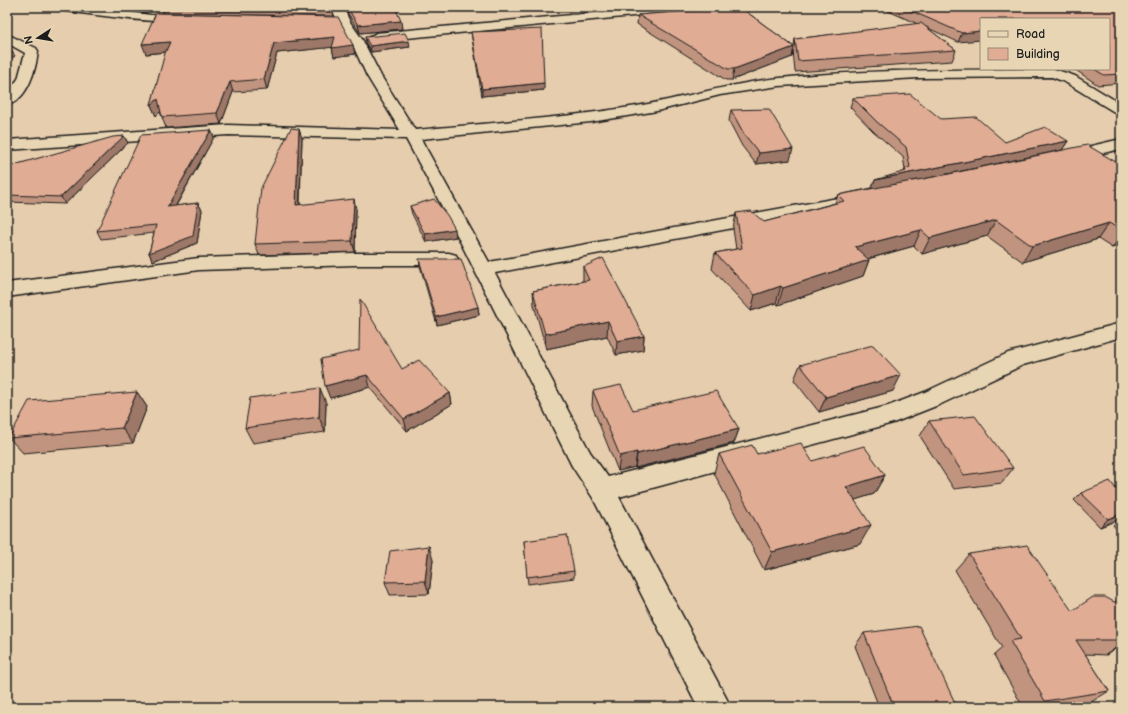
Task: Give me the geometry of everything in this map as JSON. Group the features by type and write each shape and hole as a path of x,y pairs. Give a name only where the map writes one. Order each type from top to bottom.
{"street":[{"path":"59,7 150,18 195,19"},
{"path":"695,7 341,23 411,135 464,231 581,459 602,490 715,707"},
{"path":"7,38 32,51 31,64 26,80 17,92 7,101"},
{"path":"7,145 228,130 411,135 591,118 657,107 718,91 761,84 800,80 918,74 1054,73 1070,79 1121,110"},
{"path":"1052,160 1121,144"},
{"path":"7,290 199,264 354,259 480,264 882,194"},
{"path":"602,490 780,445 893,414 933,398 1016,359 1121,330"}],"building":[{"path":"254,7 331,7 332,8"},
{"path":"347,7 395,7 401,21 358,25"},
{"path":"697,7 740,7 794,47 734,69 728,69 638,15 701,10"},
{"path":"902,7 1121,7 1121,74 1104,75 1096,70 1110,70 1110,18 980,18 980,31 962,33"},
{"path":"156,13 338,17 353,45 332,48 335,37 274,43 264,79 230,82 217,113 162,117 158,99 151,105 165,53 170,42 142,44"},
{"path":"921,23 956,50 798,61 795,39"},
{"path":"542,29 544,83 482,89 471,32"},
{"path":"405,33 409,41 370,46 365,37"},
{"path":"910,94 941,119 976,117 1005,142 1045,127 1068,141 875,180 906,171 905,169 910,167 906,147 877,122 853,98"},
{"path":"769,109 793,149 759,153 744,134 731,110"},
{"path":"291,128 299,129 296,205 354,199 352,241 255,244 261,188"},
{"path":"211,130 167,207 198,203 193,236 149,253 156,225 97,231 141,135"},
{"path":"124,136 61,197 7,195 7,167 113,137"},
{"path":"1087,145 1121,165 1121,230 1109,223 1032,246 996,220 930,238 921,230 855,247 869,260 783,288 781,286 755,295 715,253 742,248 736,213 751,211 764,222 844,201 838,195 944,175"},
{"path":"434,199 447,215 455,229 425,234 410,206"},
{"path":"603,258 644,336 617,341 608,321 545,334 533,291 589,280 583,267"},
{"path":"419,259 461,259 478,307 436,317"},
{"path":"360,299 402,369 419,360 450,393 404,419 367,375 325,386 321,359 359,350"},
{"path":"873,345 901,375 826,397 800,365"},
{"path":"621,385 633,410 716,391 739,429 637,454 637,452 620,456 593,391"},
{"path":"320,388 319,417 245,428 250,398"},
{"path":"137,392 122,428 9,438 29,401"},
{"path":"975,416 1013,468 964,475 929,421"},
{"path":"801,443 812,461 864,446 885,475 846,487 871,525 772,552 719,454 752,445 757,454"},
{"path":"1110,481 1121,496 1121,514 1108,519 1081,493"},
{"path":"567,535 574,571 527,577 524,541"},
{"path":"1027,545 1072,611 1093,597 1105,597 1114,602 1121,601 1121,640 1076,640 1109,691 1045,701 1010,641 1021,639 969,554"},
{"path":"429,546 425,581 385,582 390,551"},
{"path":"919,626 957,707 894,707 864,633"}]}
